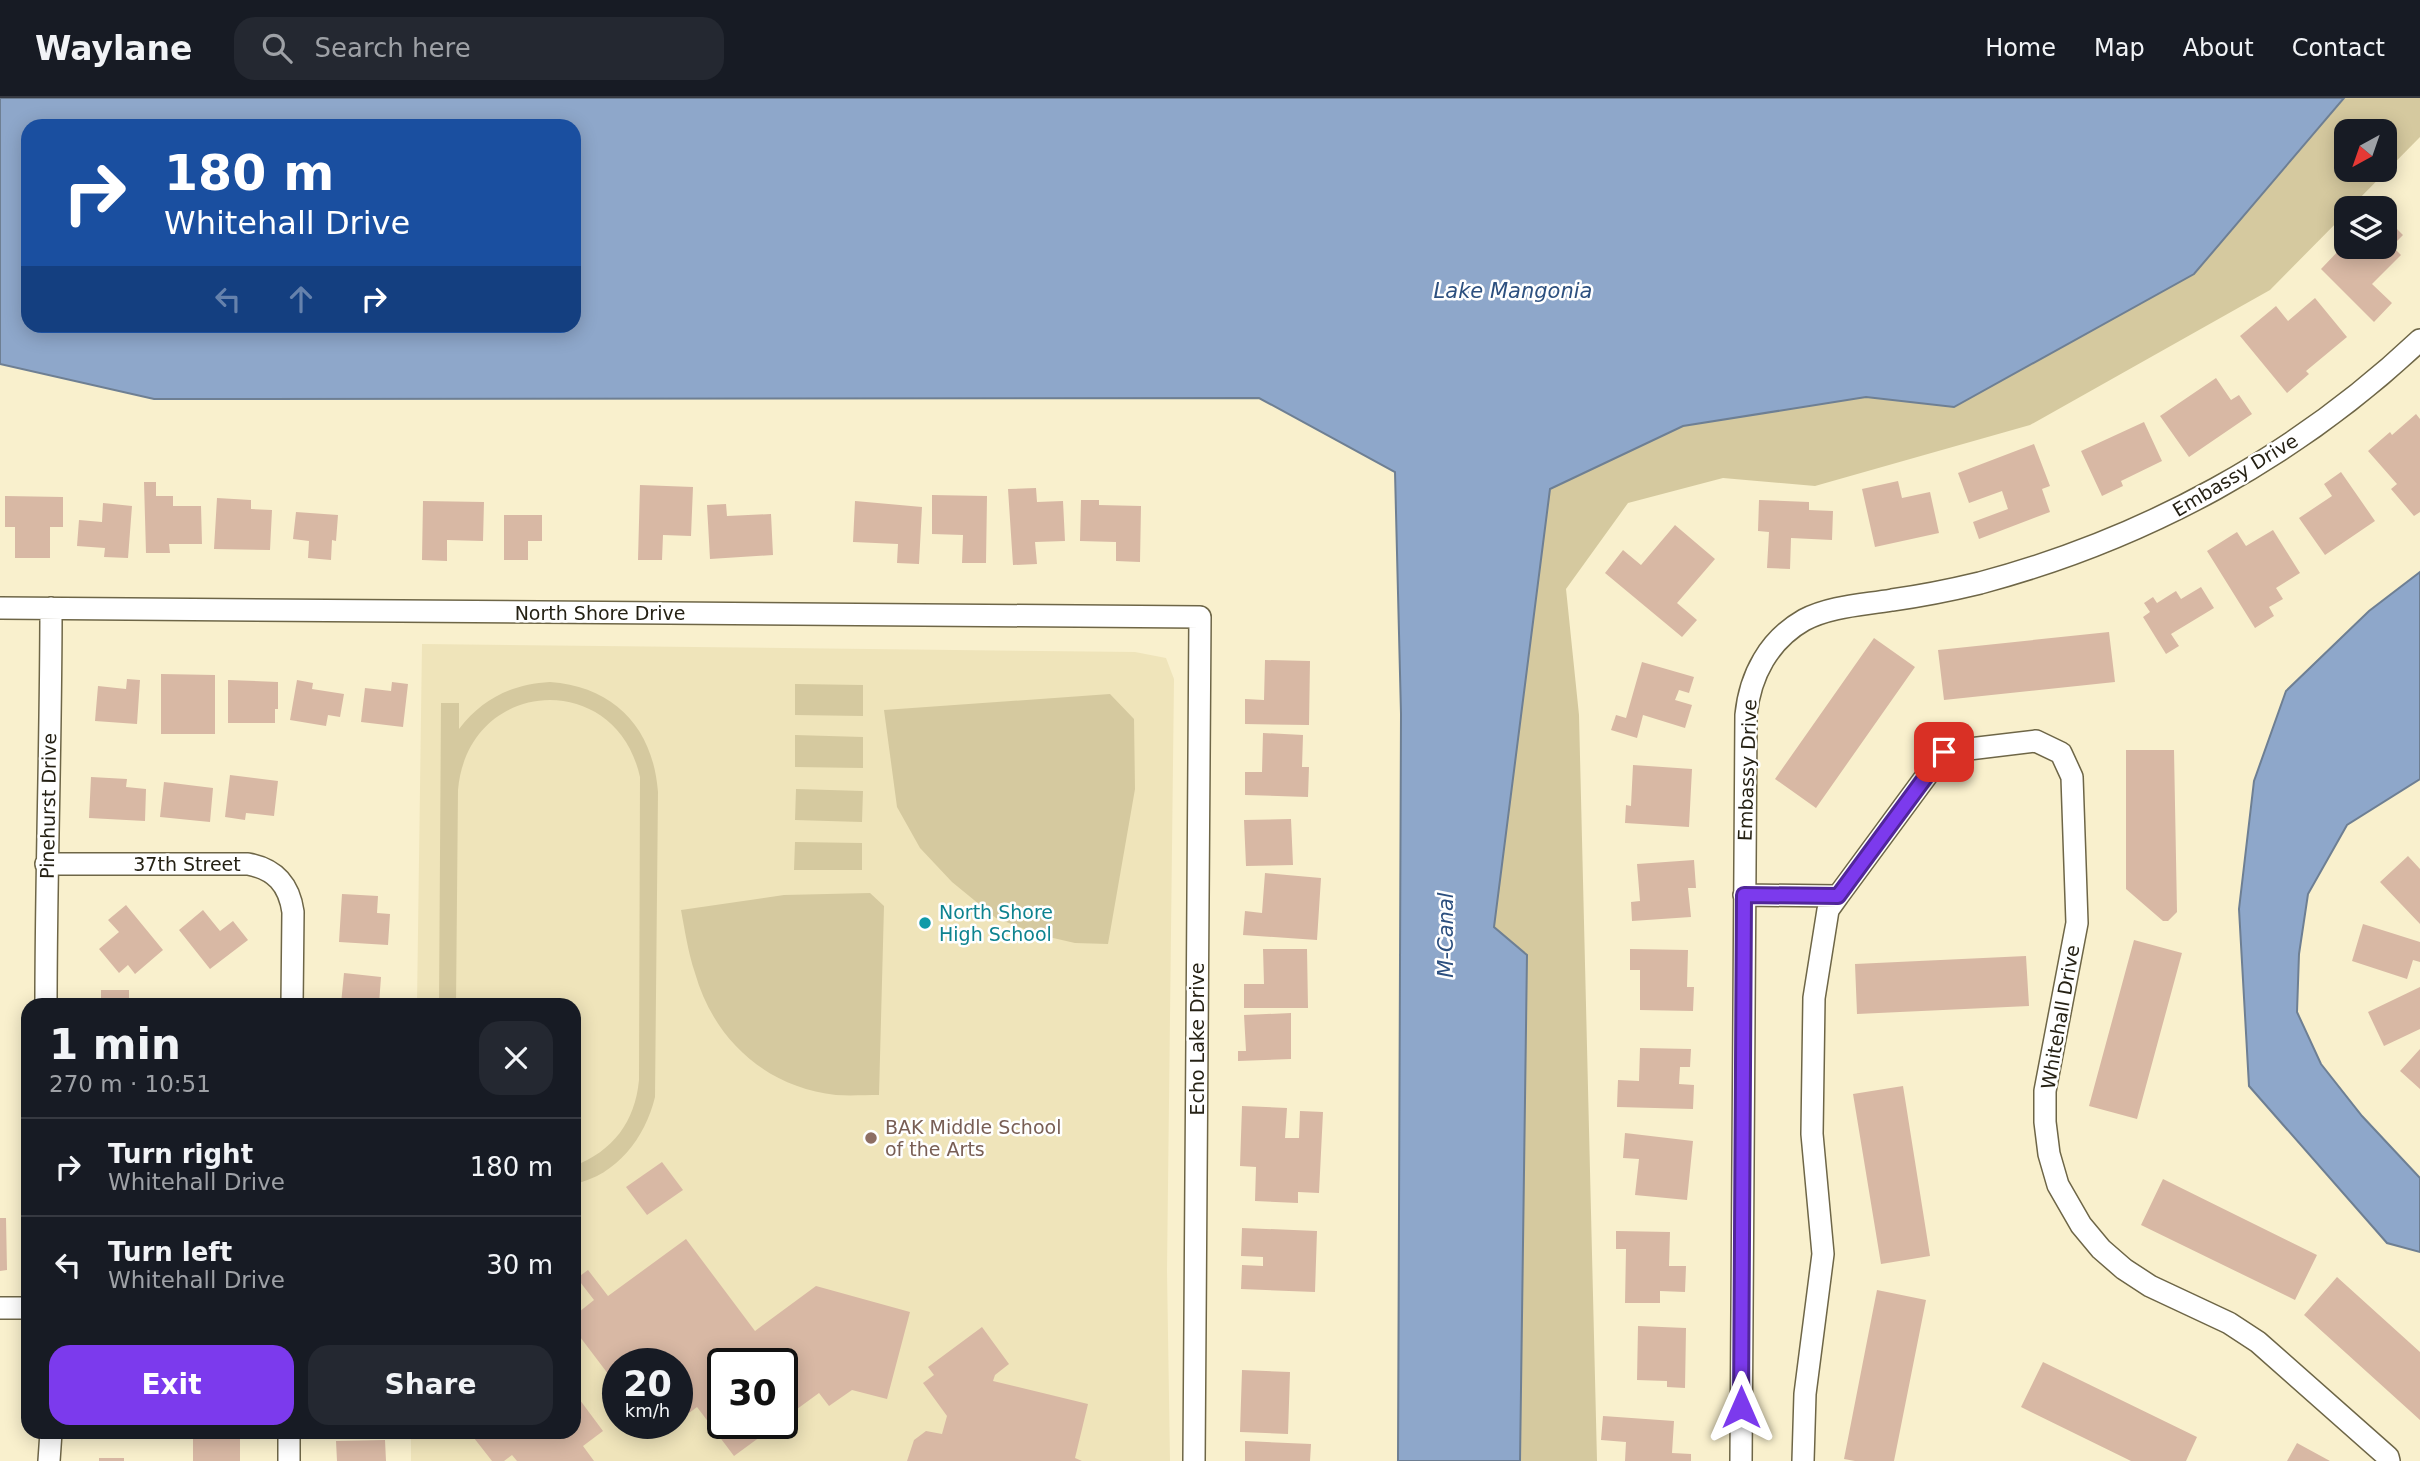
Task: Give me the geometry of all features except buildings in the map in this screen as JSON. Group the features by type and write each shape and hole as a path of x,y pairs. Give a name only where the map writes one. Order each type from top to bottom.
{"street":[{"name":"Embassy Drive","path":"1741,1461 1747,701 1758,668 1782,636 1820,613 1991,580 2042,565 2165,516 2224,485 2281,450 2335,412 2420,340"},
{"name":"North Shore Drive","path":"0,608 1200,617"},
{"name":"Pinehurst Drive","path":"46,998 51,608"},
{"name":"Echo Lake Drive","path":"1194,1461 1200,617"},
{"name":"Whitehall Drive","path":"1803,1461 1805,1394 1822,1254 1812,1133 1814,998 1828,910 1944,752 2036,741 2061,753 2072,777 2077,923 2045,1091 2046,1132 2058,1185 2081,1225 2101,1249 2124,1269 2150,1286 2219,1318 2258,1342 2388,1457 2389,1461"},
{"name":"37th Street","path":"46,864 247,864 262,866 275,873 285,884 291,897 292,998"},
{"path":"1744,895 1838,896"},
{"path":"0,1308 21,1308"},
{"path":"49,1461 51,1439"},
{"path":"289,1439 289,1461"}],"shaded area":[{"path":"2344,98 2420,98 2420,137 2398,159 2398,119 2334,119 2334,182 2376,182 2362,196 2334,196 2334,225 2270,290 2030,425 1815,486 1723,478 1628,503 1566,589 1579,715 1597,1461 1520,1461 1527,955 1494,927 1550,489 1683,426 1866,397 1954,407 2194,274"},
{"name":"BAK Middle School of the Arts","path":"422,644 1135,652 1166,658 1174,679 1167,1271 1170,1461 411,1461 411,1439 581,1439 581,998 417,998"},
{"path":"550,682 594,692 626,715 639,730 648,749 655,769 658,792 655,1097 644,1127 627,1152 603,1172 581,1182 581,1163 611,1143 627,1122 637,1095 639,1080 640,777 626,742 603,717 575,703 544,700 514,707 487,725 468,753 458,790 456,998 439,998 441,703 459,703 459,729 488,701 511,690"},
{"path":"795,684 863,685 863,716 795,715"},
{"path":"1110,694 1134,719 1135,789 1108,944 1075,943 1040,935 996,918 952,882 920,848 897,807 884,710"},
{"path":"795,735 863,737 863,768 795,767"},
{"path":"796,789 863,791 862,822 795,820"},
{"path":"795,842 862,843 862,870 794,870"},
{"path":"870,893 884,906 879,1095 836,1095 787,1082 746,1056 715,1019 695,973 681,910 784,895"}],"water":[{"name":"Lake Mangonia","path":"0,98 2344,98 2194,274 1954,407 1866,397 1683,426 1550,489 1494,927 1527,955 1520,1461 1398,1461 1401,714 1395,472 1259,398 154,399 0,364"},
{"path":"2420,572 2420,779 2347,825 2308,894 2299,954 2297,1012 2321,1064 2362,1116 2420,1178 2420,1252 2387,1243 2249,1086 2239,909 2254,781 2286,691 2369,611"}],"place":[{"name":"North Shore High School","path":"925,923"},
{"name":"BAK Middle School of the Arts","path":"871,1138"}],"route":[{"path":"1741,1407 1744,895 1838,896 1944,752"}],"water label":[{"name":"M-Canal","path":"1446,935"}]}
